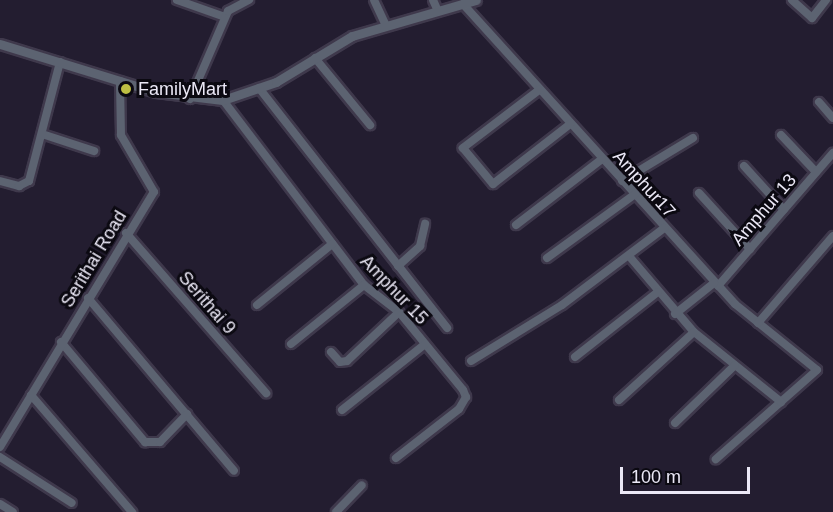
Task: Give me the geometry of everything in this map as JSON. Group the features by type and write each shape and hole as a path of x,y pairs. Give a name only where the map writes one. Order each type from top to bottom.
{"street":[{"path":"177,0 225,17"},
{"path":"201,0 205,10"},
{"path":"190,99 225,17 249,0"},
{"path":"374,0 386,26"},
{"path":"434,0 438,11"},
{"path":"0,44 120,81 190,99 223,100 259,88 352,36 476,0"},
{"path":"792,0 812,18 826,0"},
{"name":"Amphur17","path":"463,4 716,284 758,323 817,370 781,402"},
{"path":"315,58 370,125"},
{"path":"0,181 19,186 29,181 60,62"},
{"name":"Serithai Road","path":"0,447 126,232 154,192 121,135 120,81"},
{"path":"259,88 447,328"},
{"path":"539,90 463,148 493,184 570,124"},
{"name":"Amphur 15","path":"223,100 364,285 399,312 463,390 465,403 396,458"},
{"path":"819,102 833,118"},
{"path":"42,134 94,151"},
{"path":"782,135 816,172"},
{"path":"622,181 693,138"},
{"name":"Amphur 13","path":"675,314 716,284 750,249 833,153"},
{"path":"516,225 602,159"},
{"path":"744,166 784,210"},
{"path":"699,193 750,249"},
{"path":"547,258 635,194"},
{"path":"398,266 420,246 425,224"},
{"path":"471,360 629,256 664,228"},
{"name":"Serithai 9","path":"126,232 266,393"},
{"path":"758,323 833,236"},
{"path":"257,305 332,244"},
{"path":"629,256 675,314 781,402 716,459"},
{"path":"291,344 364,285"},
{"path":"575,357 658,292"},
{"path":"88,298 234,471"},
{"path":"331,352 340,362 347,361 399,312"},
{"path":"619,400 694,332"},
{"path":"61,342 145,442 160,442 187,414"},
{"path":"342,410 425,344"},
{"path":"675,423 735,365"},
{"path":"31,395 132,512"},
{"path":"0,457 72,503"},
{"path":"336,512 362,485"},
{"path":"0,504 13,512"}],"place":[{"name":"FamilyMart","path":"126,89"}]}
